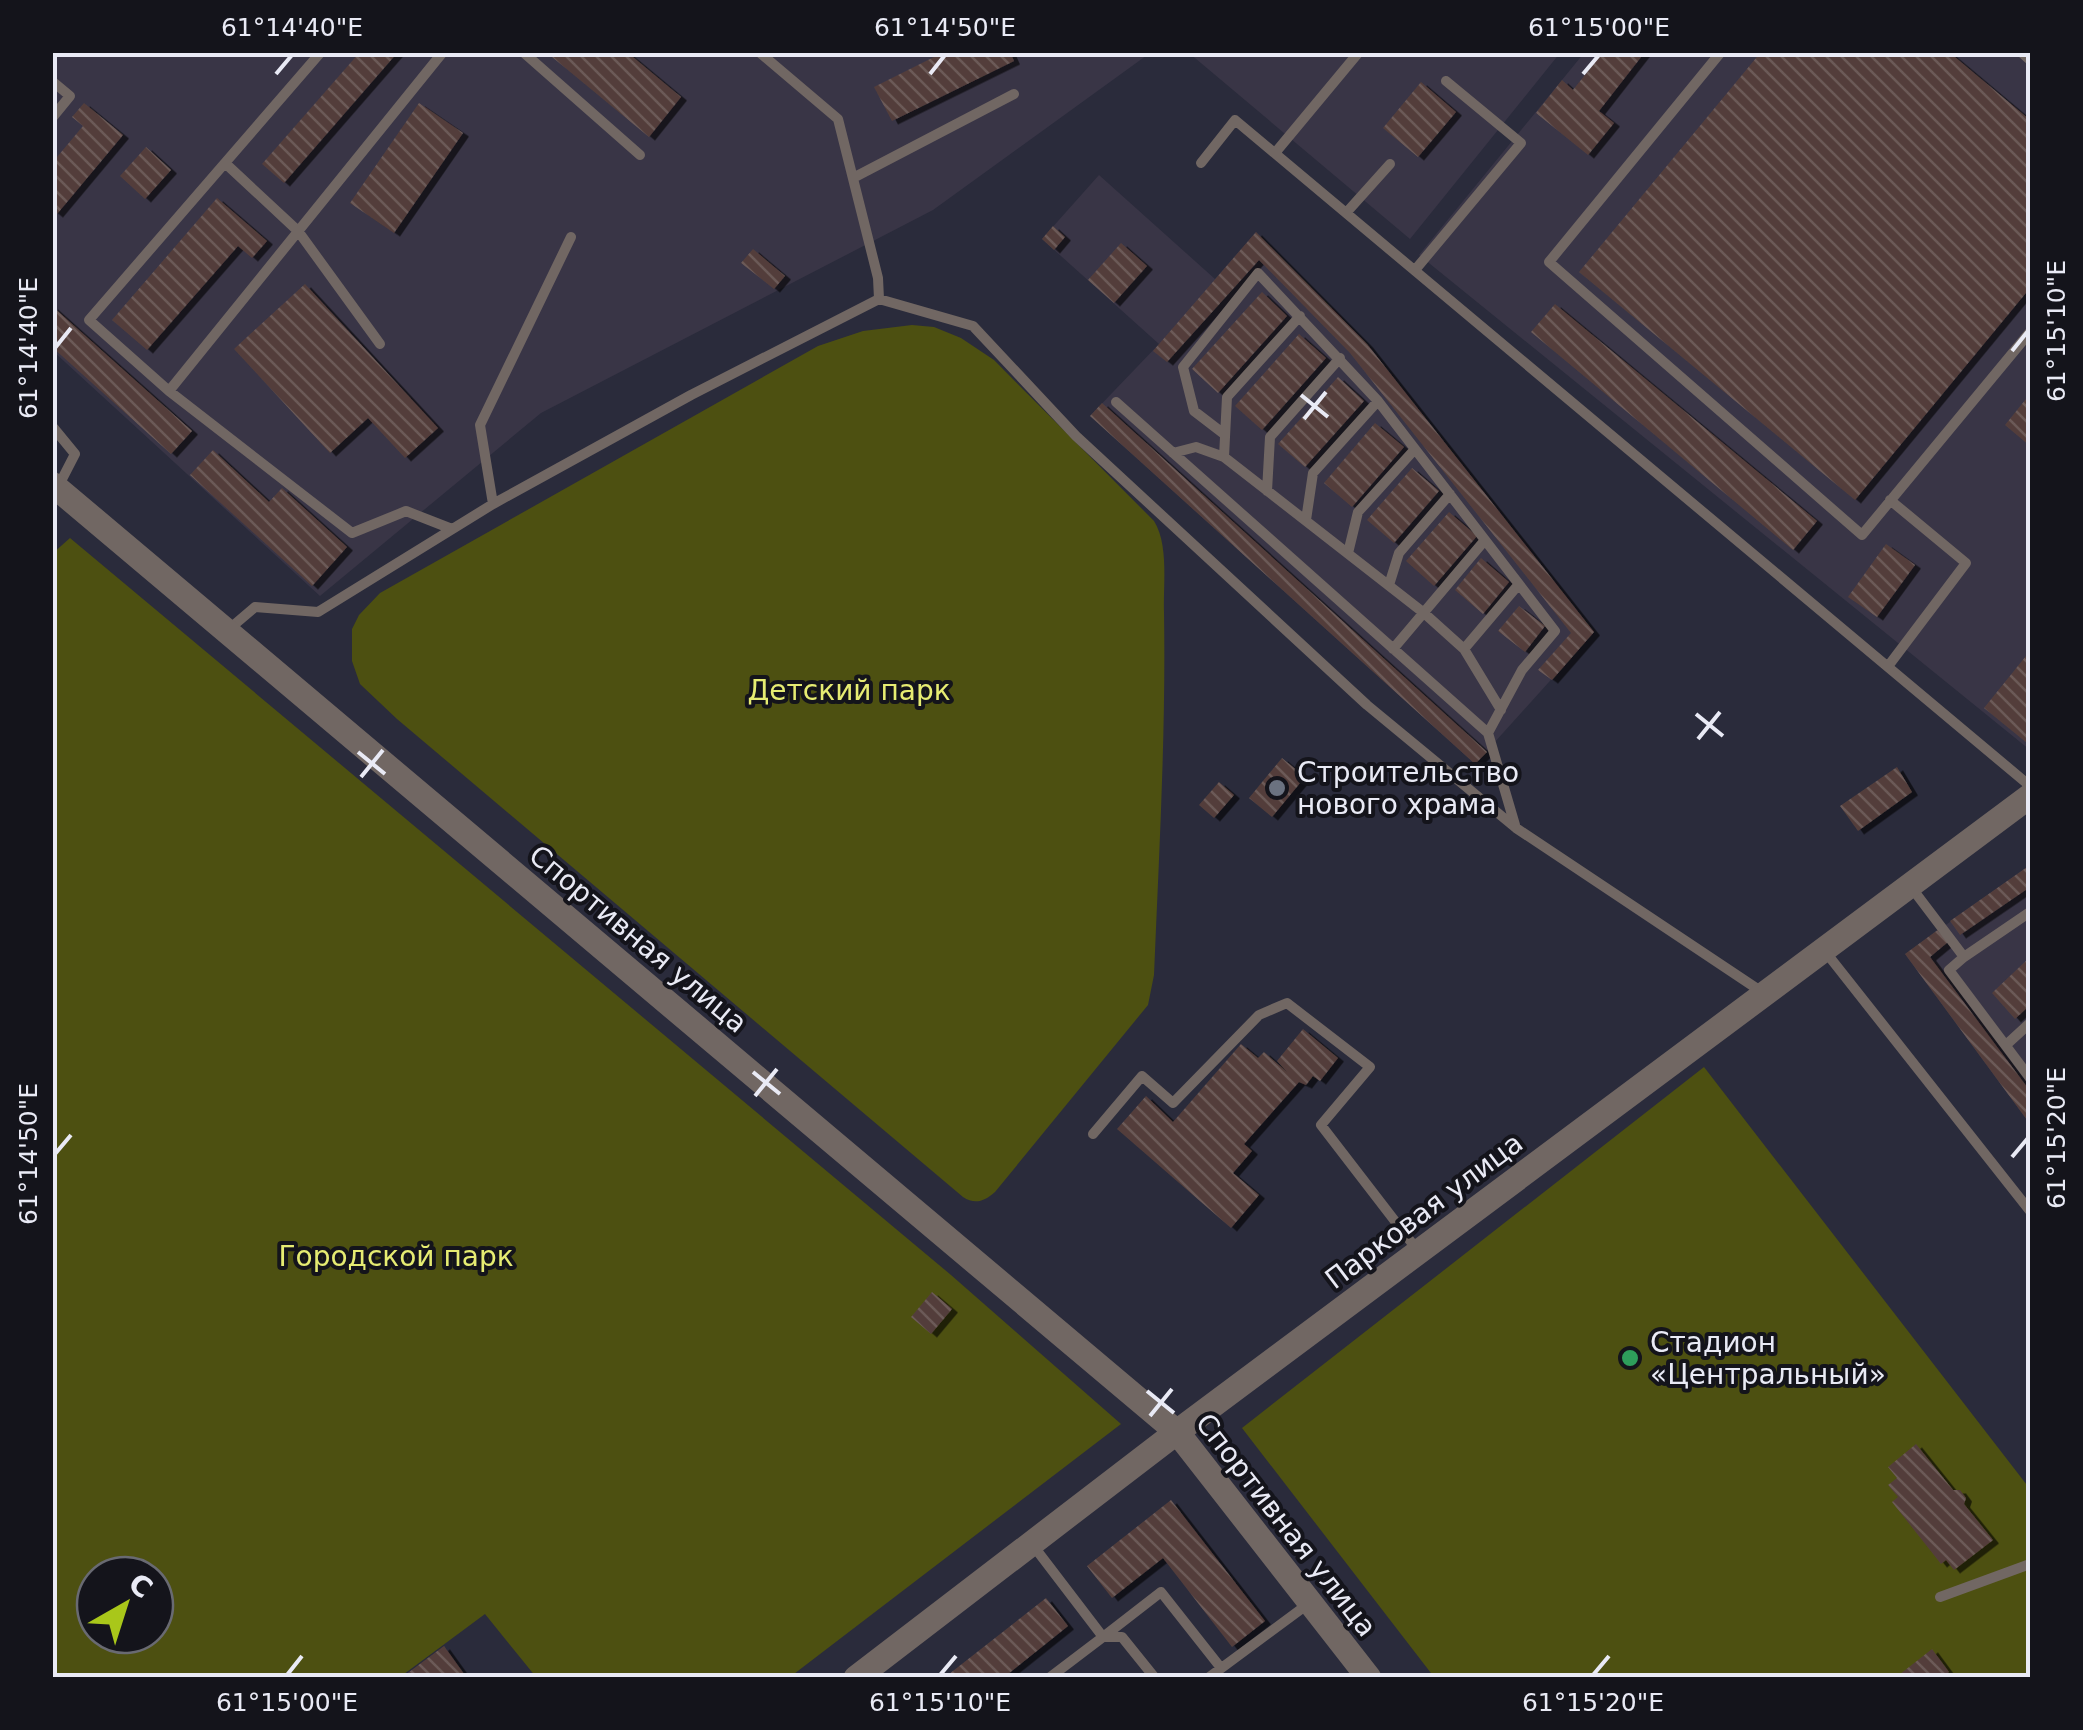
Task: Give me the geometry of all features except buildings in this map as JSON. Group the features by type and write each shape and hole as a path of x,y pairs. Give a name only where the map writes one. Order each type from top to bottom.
{"street":[{"name":"Спортивная улица","path":"55,486 1177,1432 1369,1678"},
{"name":"Парковая улица","path":"856,1678 1177,1432 2030,796"}],"lane":[{"path":"320,52 90,320 169,390 352,533 406,511 452,529"},
{"path":"169,390 443,52"},
{"path":"523,52 640,155"},
{"path":"758,52 838,119 878,278 879,299"},
{"path":"1275,154 1359,52"},
{"path":"1722,52 1549,262 1862,534 2030,332"},
{"path":"2022,52 2030,60"},
{"path":"52,81 70,96 52,118"},
{"path":"1415,270 1521,143 1446,81"},
{"path":"853,178 1014,94"},
{"path":"1201,164 1235,120 2030,786"},
{"path":"225,163 298,232 380,344"},
{"path":"1346,213 1390,164"},
{"path":"494,504 480,425 571,237"},
{"path":"1224,434 1194,411 1182,367 1258,273 1378,401 1556,631 1522,670 1488,733"},
{"path":"226,632 254,607 318,612 494,504 690,396 879,299 973,326 1076,436 1367,705 1516,828 1766,994"},
{"path":"1224,457 1227,396 1300,316"},
{"path":"1268,491 1270,437 1340,358"},
{"path":"1306,520 1313,473 1378,401"},
{"path":"1116,402 1488,733 1516,828"},
{"path":"52,426 75,454 55,486"},
{"path":"1173,453 1196,446 1224,457 1389,585 1464,649 1500,710"},
{"path":"1348,553 1358,512 1415,449"},
{"path":"1389,585 1399,553 1450,494"},
{"path":"1889,665 1966,563 1890,500"},
{"path":"1393,649 1485,540"},
{"path":"1464,649 1519,584"},
{"path":"1910,886 1964,958"},
{"path":"2030,912 1950,970 2030,1078"},
{"path":"1824,950 2030,1211"},
{"path":"1093,1134 1142,1076 1173,1103 1259,1015 1287,1003 1370,1067 1321,1125 1419,1252"},
{"path":"2006,1045 2030,1023"},
{"path":"1032,1543 1103,1637"},
{"path":"1940,1597 2030,1564"},
{"path":"1050,1678 1161,1592 1220,1668"},
{"path":"1208,1678 1310,1602"},
{"path":"1103,1637 1122,1637 1155,1678"}],"shaded area":[{"path":"52,53 1150,53 933,210 541,413 320,596 53,351"},
{"path":"1189,53 1560,53 1410,239"},
{"path":"1584,53 2030,53 2030,750 1419,255"},
{"path":"1099,175 1215,279 1256,232 1367,344 1594,632 1475,764 1090,416 1159,344 1042,239"},
{"path":"2030,865 2030,1124 1905,954"}],"green space":[{"name":"Детский парк","path":"912,325 934,327 961,338 994,360 1154,521 1163,553 1162,794 1154,975 1148,1005 995,1192 976,1201 963,1197 397,719 360,684 352,661 352,629 359,615 380,593 818,346 863,331"},
{"name":"Городской парк","path":"70,538 951,1275 1121,1424 790,1677 536,1677 485,1614 400,1677 53,1678 52,554"},
{"name":"Стадион «Центральный»","path":"1704,1067 2030,1489 2030,1677 1434,1677 1242,1428"}],"place":[{"name":"Строительство нового храма","path":"1277,788"},
{"name":"Стадион «Центральный»","path":"1630,1358"}]}
